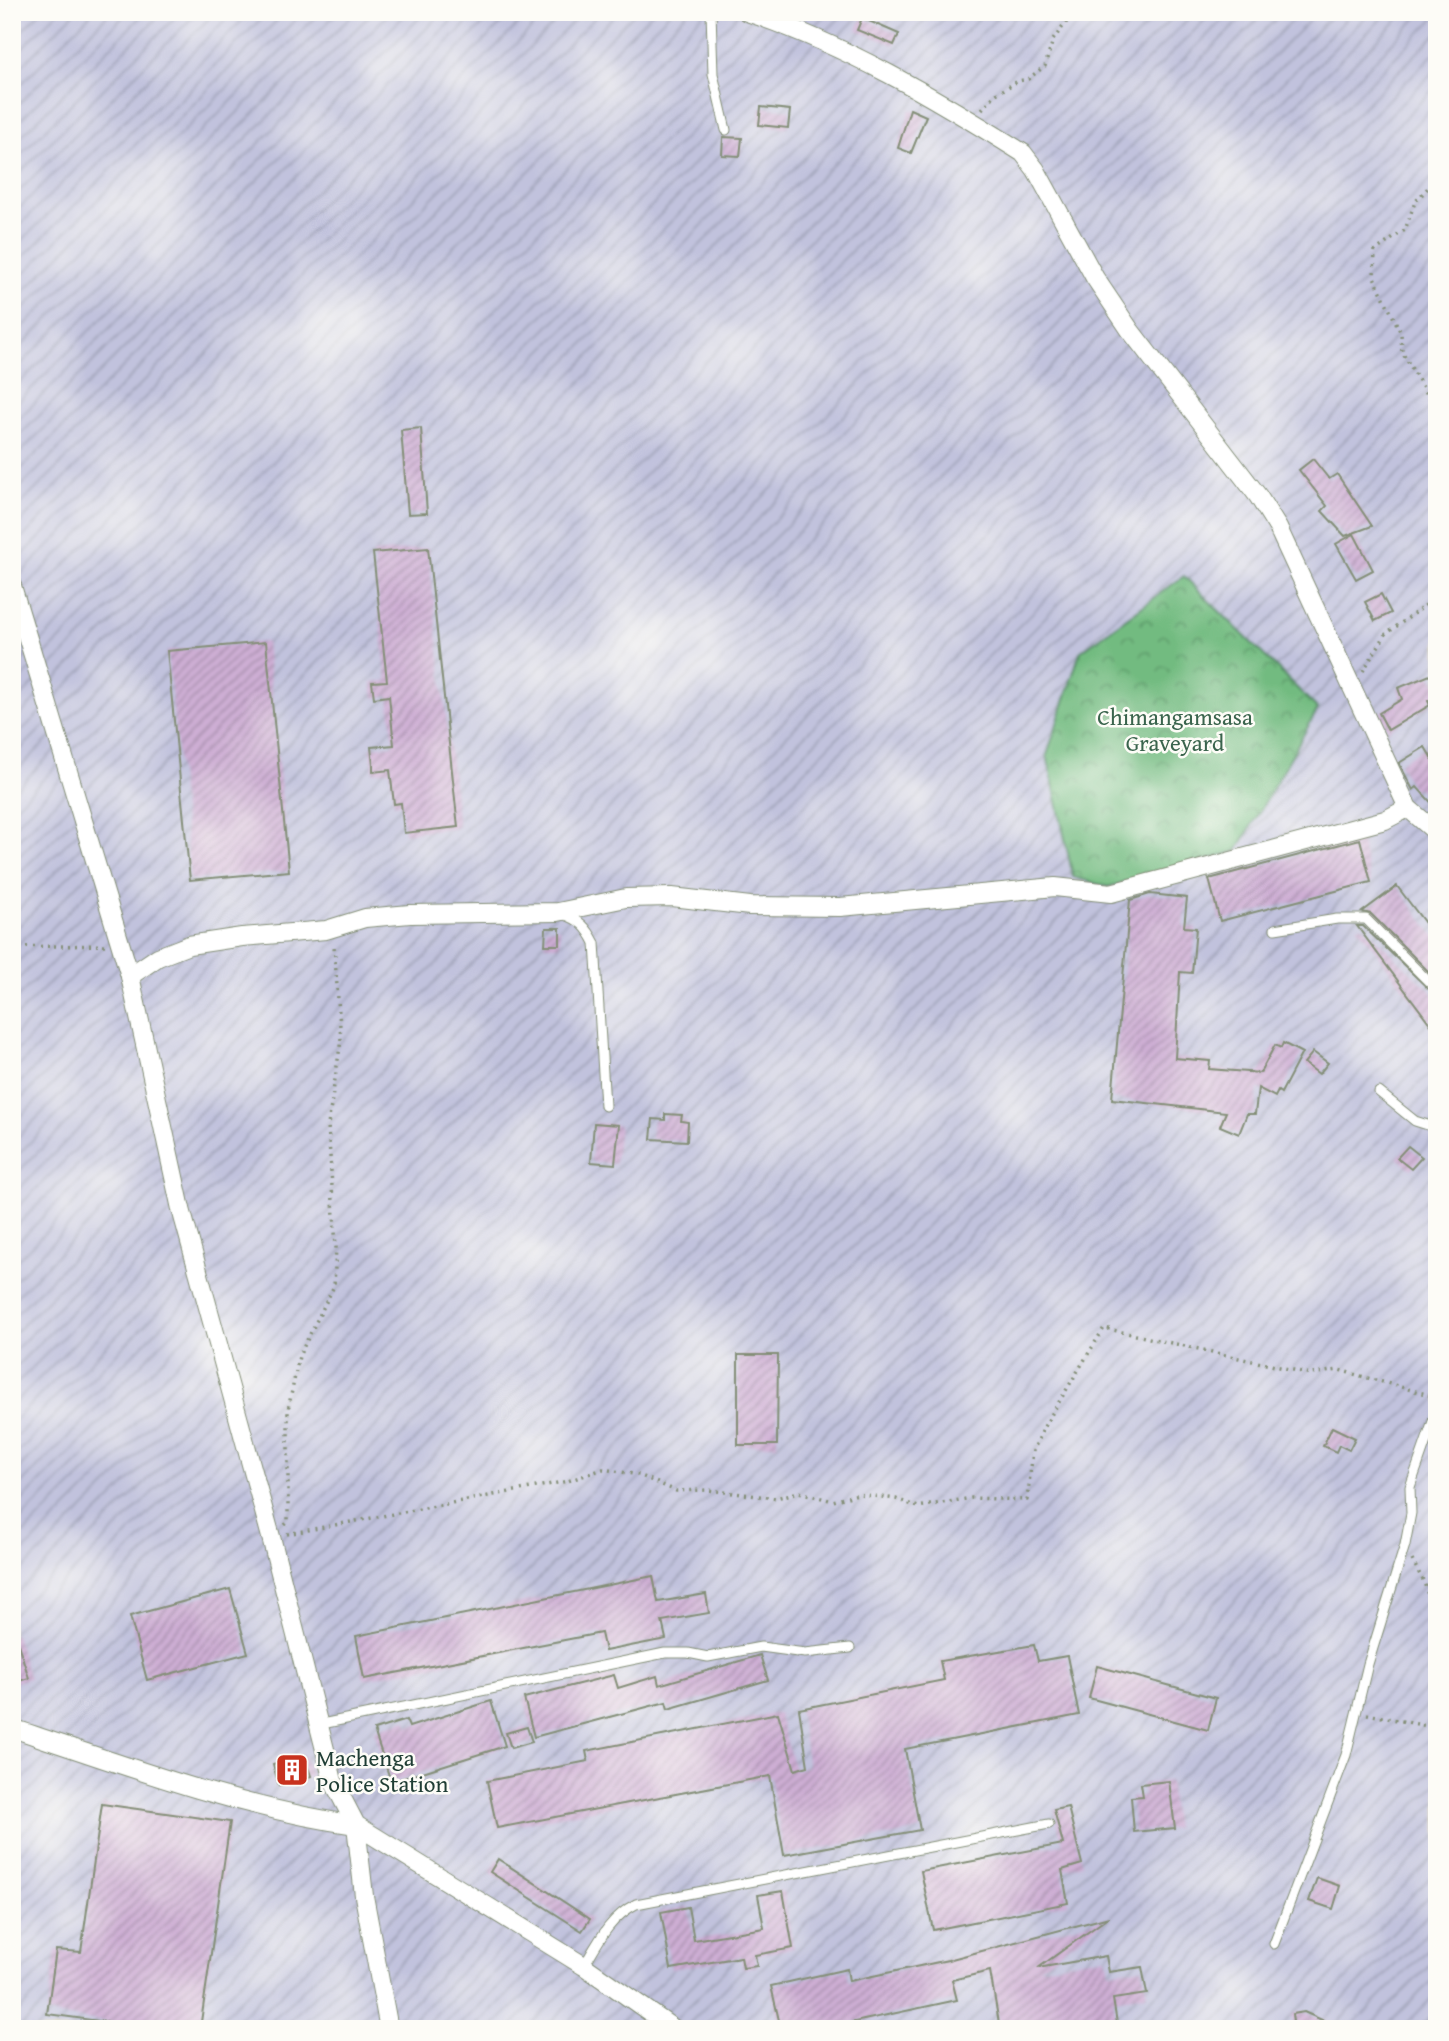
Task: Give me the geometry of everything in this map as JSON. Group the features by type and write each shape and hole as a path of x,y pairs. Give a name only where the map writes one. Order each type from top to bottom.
{"street":[{"path":"747,12 830,44 901,79 1023,153 1036,170 1095,278 1258,496 1293,555 1408,808 1437,833"},
{"path":"12,586 130,976 181,1209 271,1537 317,1725 333,1781 356,1825 364,1896 389,2029"},
{"path":"130,976 158,957 189,945 242,937 326,930 345,923 410,914 558,912 626,898 671,897 750,906 840,907 1055,887 1111,893 1385,820 1408,808"},
{"path":"12,1728 230,1797 316,1819 356,1825 584,1966 674,2029"}],"lane":[{"path":"711,12 713,75 726,130"},
{"path":"558,912 581,923 595,943 605,1106"},
{"path":"1275,929 1337,919 1366,919 1437,990"},
{"path":"1379,1092 1415,1121 1437,1128"},
{"path":"1274,1944 1346,1755 1368,1664 1405,1545 1411,1513 1410,1487 1437,1410"},
{"path":"317,1725 665,1653 688,1653 708,1657 761,1647 806,1653 850,1648"},
{"path":"584,1966 610,1924 621,1911 636,1904 1049,1824"}],"path":[{"path":"974,122 975,115 996,94 1018,81 1028,79 1045,66 1053,40 1074,12"},
{"path":"1437,178 1415,202 1405,230 1375,251 1374,277 1401,333 1402,352 1437,411"},
{"path":"1355,692 1367,662 1386,634 1437,597"},
{"path":"271,1537 288,1522 288,1410 299,1356 334,1286 336,1247 328,1125 341,1040 333,943 345,923"},
{"path":"12,947 121,944"},
{"path":"271,1537 568,1480 603,1469 639,1475 676,1491 708,1490 776,1498 800,1492 833,1501 858,1494 896,1499 918,1507 972,1498 1027,1500 1033,1451 1045,1425 1104,1328 1311,1374 1339,1370 1437,1397"},
{"path":"1405,1545 1424,1582 1437,1624"},
{"path":"1356,1712 1437,1728"}],"shaded area":[{"path":"12,12 1437,12 1437,2029 12,2029"}],"green space":[{"name":"Chimangamsasa Graveyard","path":"1184,576 1318,709 1237,851 1108,887 1073,877 1047,755 1080,652"}],"building":[{"path":"862,18 899,34 894,45 857,30"},
{"path":"761,107 790,110 788,128 759,125"},
{"path":"910,109 926,116 911,153 898,148"},
{"path":"723,137 742,138 740,156 722,155"},
{"path":"421,428 427,513 408,514 401,430"},
{"path":"1313,459 1329,479 1337,474 1372,526 1345,536 1322,511 1327,506 1299,470"},
{"path":"1354,534 1373,570 1356,579 1336,544"},
{"path":"428,548 458,827 404,833 401,803 394,804 390,770 373,772 371,747 394,745 389,696 374,698 372,682 387,681 373,553"},
{"path":"1381,594 1391,613 1375,621 1365,602"},
{"path":"266,642 289,871 190,880 167,651"},
{"path":"1430,675 1437,686 1437,696 1428,701 1430,705 1388,730 1379,713 1402,699 1398,688"},
{"path":"1425,747 1437,767 1437,809 1417,787 1413,790 1399,763"},
{"path":"1360,839 1371,882 1220,921 1209,879"},
{"path":"1397,886 1437,939 1437,980 1371,914 1362,912"},
{"path":"1150,894 1187,898 1184,927 1196,928 1192,973 1180,972 1175,1058 1210,1061 1209,1069 1260,1073 1275,1045 1281,1048 1283,1043 1302,1053 1281,1093 1278,1091 1275,1097 1258,1088 1255,1114 1247,1114 1239,1134 1220,1126 1226,1112 1112,1099 1130,900"},
{"path":"1357,926 1363,926 1437,997 1437,1033"},
{"path":"546,928 560,928 560,945 545,945"},
{"path":"1313,1052 1328,1063 1319,1074 1304,1063"},
{"path":"665,1114 682,1115 681,1121 688,1122 687,1141 651,1139 653,1119 665,1120"},
{"path":"594,1123 619,1125 615,1164 591,1162"},
{"path":"1408,1146 1422,1157 1411,1169 1397,1158"},
{"path":"738,1355 778,1355 777,1445 738,1445"},
{"path":"1332,1427 1355,1438 1349,1450 1339,1445 1336,1452 1323,1446"},
{"path":"653,1576 658,1602 706,1594 709,1613 662,1621 666,1639 605,1651 601,1633 364,1679 356,1636"},
{"path":"230,1589 248,1653 147,1680 130,1616"},
{"path":"12,1635 15,1635 29,1678 12,1683"},
{"path":"1034,1645 1038,1661 1067,1656 1079,1715 905,1749 920,1830 784,1855 770,1776 497,1828 487,1781 588,1761 586,1751 778,1713 795,1770 808,1766 799,1709 944,1680 940,1661"},
{"path":"760,1655 768,1680 668,1709 666,1702 534,1737 524,1698 614,1675 618,1688 657,1676 659,1685"},
{"path":"1097,1666 1216,1698 1208,1730 1089,1698"},
{"path":"491,1701 505,1746 391,1782 374,1730 406,1720 409,1727"},
{"path":"527,1727 532,1742 511,1748 506,1733"},
{"name":"Machenga Police Station","path":"304,1755 311,1776 279,1786 273,1764"},
{"path":"1169,1781 1175,1828 1134,1832 1131,1797 1143,1796 1141,1784"},
{"path":"102,1804 230,1822 200,2029 158,2029 47,2014 56,1950 81,1952"},
{"path":"1068,1807 1082,1864 1062,1870 1068,1903 933,1930 921,1871 1063,1844 1054,1810"},
{"path":"498,1859 590,1919 582,1931 490,1872"},
{"path":"1317,1878 1340,1886 1333,1909 1309,1901"},
{"path":"783,1891 793,1948 755,1955 757,1966 743,1968 741,1957 671,1969 661,1912 688,1907 694,1940 764,1928 758,1895"},
{"path":"1109,1917 1038,1968 1106,1956 1109,1972 1142,1967 1147,1994 1113,1999 1118,2029 1000,2029 990,1971 952,1980 957,2000 822,2029 781,2029 771,1986 847,1969 849,1981 948,1960"},
{"path":"1304,2012 1342,2029 1294,2029 1292,2014"}],"place":[{"name":"Machenga Police Station","path":"292,1770"}]}
